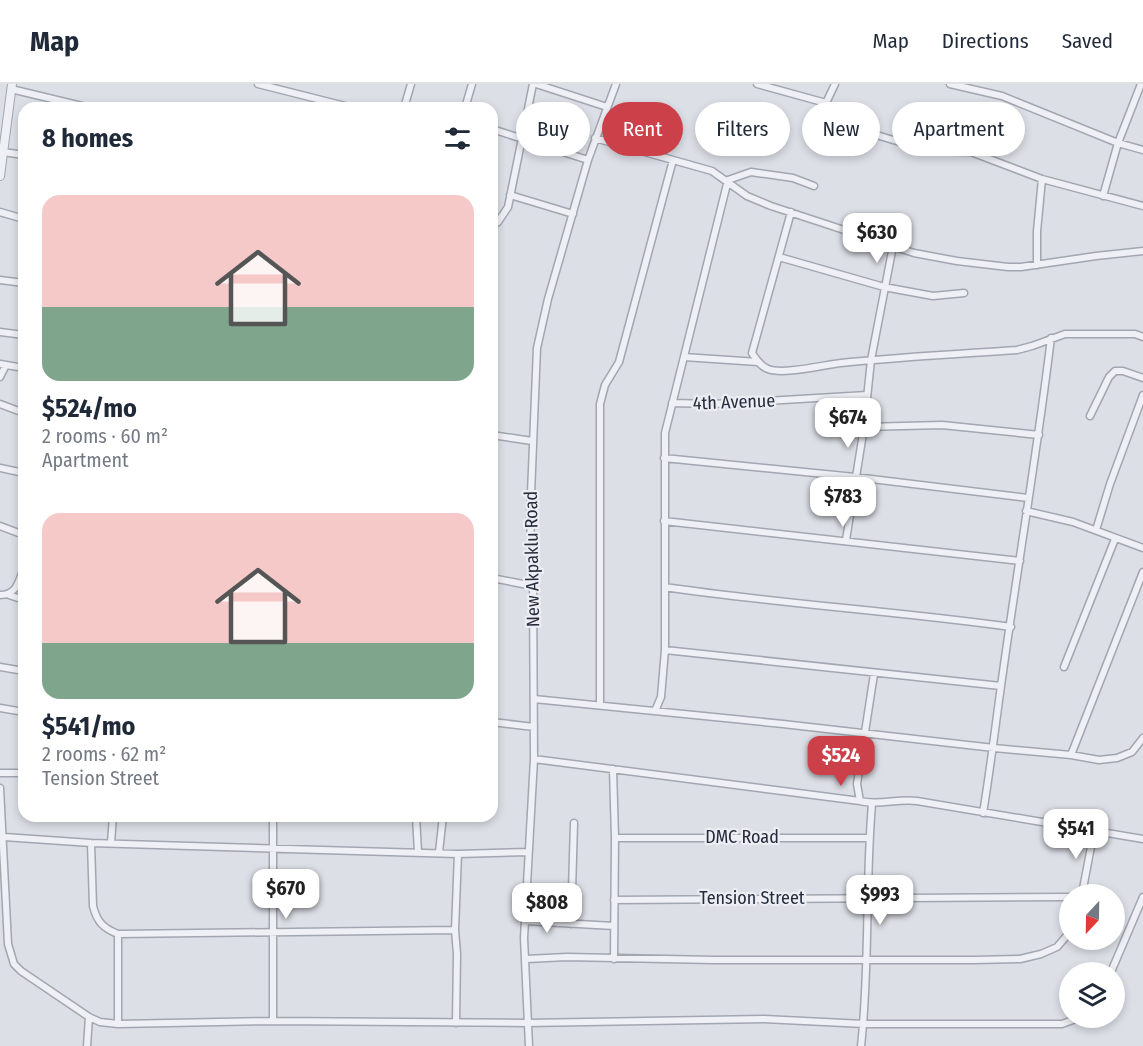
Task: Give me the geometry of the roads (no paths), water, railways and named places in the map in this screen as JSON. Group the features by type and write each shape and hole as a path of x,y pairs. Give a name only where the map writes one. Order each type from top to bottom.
{"street":[{"path":"258,84 329,102"},
{"path":"406,102 411,84"},
{"path":"467,102 472,84"},
{"path":"531,102 535,84 557,87 602,105"},
{"name":"New Akpaklu Road","path":"609,102 616,84"},
{"path":"757,84 822,102"},
{"path":"776,90 782,84"},
{"path":"826,102 835,84"},
{"path":"950,84 967,86 1002,96 1119,143 1143,150"},
{"path":"1103,196 1119,143 1142,84"},
{"path":"0,176 3,132 12,87 68,102"},
{"name":"New Akpaklu Road","path":"529,1046 524,938 534,759 533,586 530,539 537,348 548,298 602,120"},
{"path":"498,131 516,136"},
{"path":"880,136 939,151 971,152 1042,179 1143,206"},
{"path":"595,138 712,171 728,180 747,196 924,255 1008,267 1143,251"},
{"path":"3,152 18,153"},
{"path":"498,220 508,207 519,156"},
{"path":"576,156 588,160"},
{"path":"600,705 600,404 604,385 619,362 673,160"},
{"path":"728,180 751,172 793,178 814,186"},
{"path":"1037,265 1037,231 1042,179"},
{"path":"656,711 661,697 665,650 663,521 665,433 728,180"},
{"path":"510,195 573,214"},
{"path":"0,212 18,217"},
{"path":"791,212 752,353 767,369 784,371 816,365 871,360 1017,350 1065,334 1136,334 1143,337"},
{"path":"846,540 864,427 871,360 893,246"},
{"path":"779,257 884,286 933,296 964,293"},
{"path":"0,280 18,282"},
{"path":"0,332 18,334"},
{"path":"983,813 1039,435 1051,338"},
{"path":"684,357 758,362"},
{"path":"0,377 3,365 18,367"},
{"path":"1090,416 1109,377 1115,371 1124,371 1143,378"},
{"name":"4th Avenue","path":"672,403 714,404 867,395"},
{"path":"1096,530 1110,484 1143,395"},
{"path":"0,404 18,411"},
{"path":"864,427 942,425 1039,435"},
{"path":"498,436 532,441"},
{"path":"664,458 855,477 1028,498"},
{"path":"0,468 18,472"},
{"path":"1026,511 1073,522 1143,548"},
{"path":"663,521 1020,561"},
{"path":"0,526 18,533"},
{"path":"1065,667 1116,539"},
{"path":"1071,754 1143,572"},
{"path":"498,579 533,586"},
{"path":"9,595 18,582"},
{"path":"665,587 1011,627"},
{"path":"0,595 18,598"},
{"path":"665,650 1001,686"},
{"path":"0,667 18,670"},
{"path":"860,801 857,784 874,674"},
{"path":"534,699 994,748 1071,754 1099,760 1117,758 1132,752 1141,747 1143,738"},
{"path":"0,708 18,711"},
{"path":"498,723 534,727"},
{"path":"534,759 872,804 905,800 1143,839"},
{"path":"612,769 615,838 614,959"},
{"path":"0,773 18,773"},
{"path":"0,788 4,837 6,927 14,964 89,1017 100,1022 118,1024 273,1021 527,1023 764,1019 864,1024 1059,1024"},
{"path":"861,1046 867,961 869,838 872,804"},
{"path":"111,843 113,822"},
{"path":"273,822 273,1021"},
{"path":"416,822 418,852"},
{"path":"439,852 442,822"},
{"path":"571,924 574,823"},
{"path":"1084,884 1094,831"},
{"path":"4,837 91,843 458,854 528,852"},
{"name":"DMC Road","path":"615,838 869,838"},
{"path":"91,843 95,915 106,929 118,934 455,930"},
{"path":"456,1023 455,930 458,854"},
{"name":"Tension Street","path":"614,900 1059,897"},
{"path":"1115,962 1143,897"},
{"path":"525,921 614,926"},
{"path":"118,934 118,1024"},
{"path":"526,959 567,957 867,961 1020,959 1041,954 1059,945"},
{"path":"87,1046 89,1017"}]}
